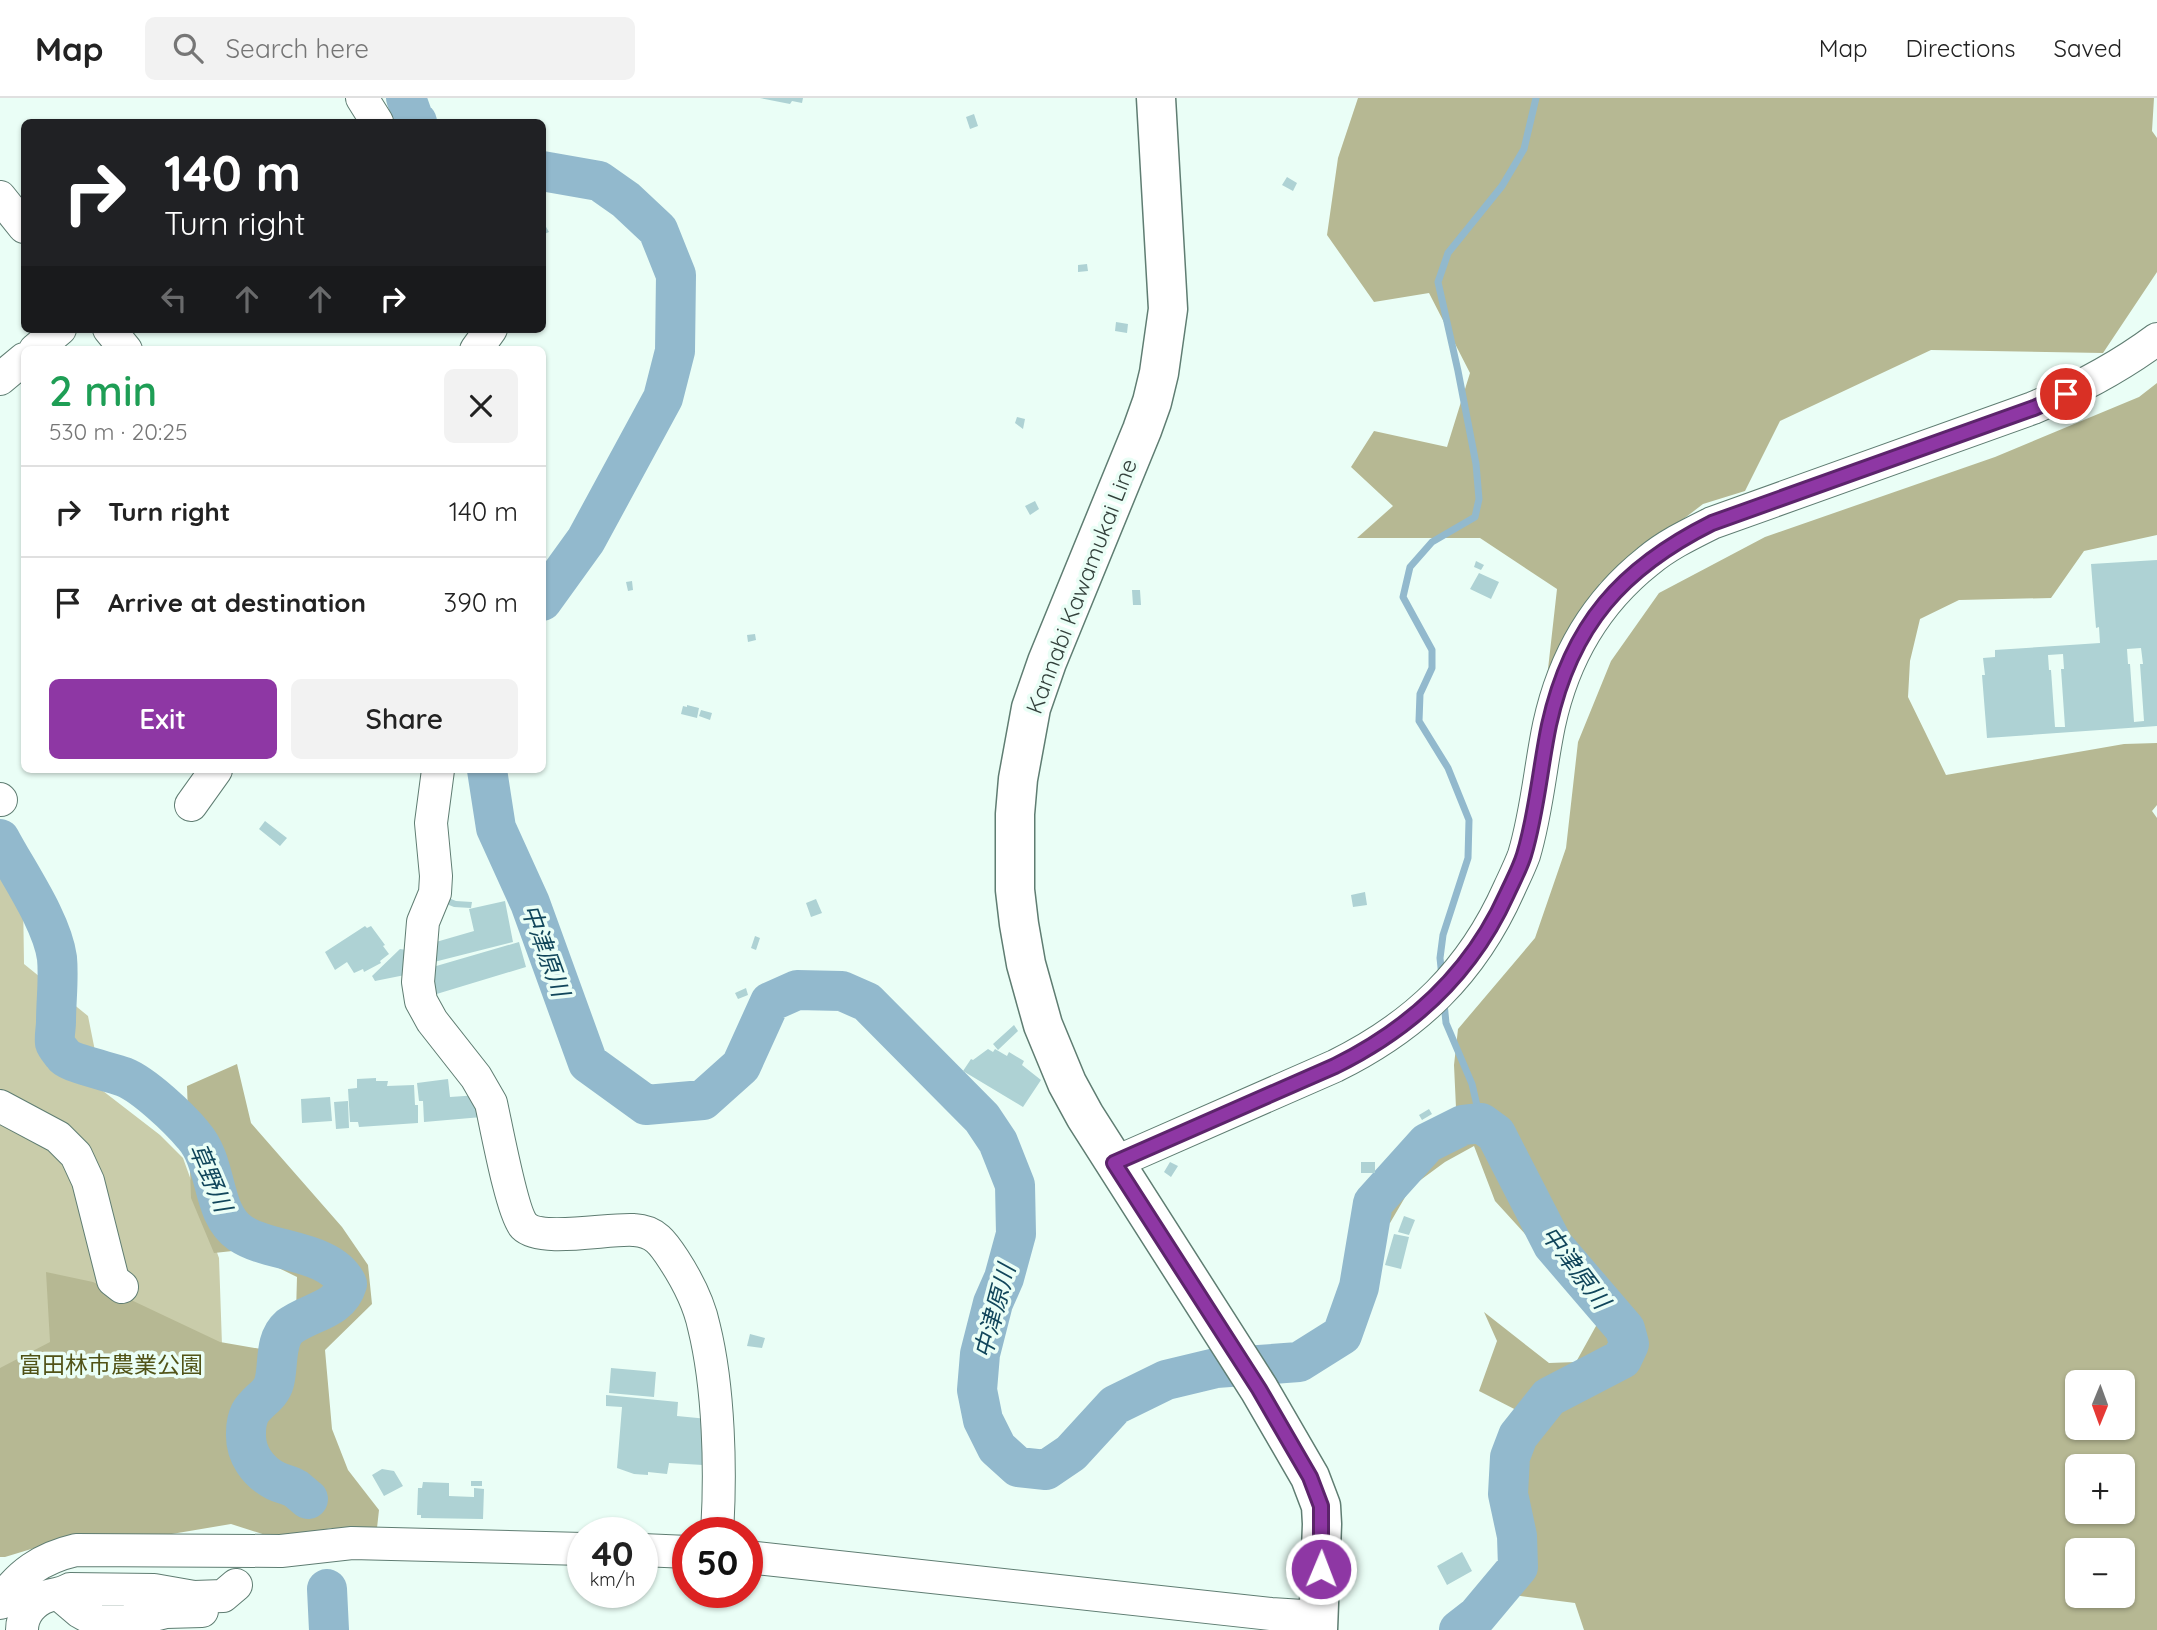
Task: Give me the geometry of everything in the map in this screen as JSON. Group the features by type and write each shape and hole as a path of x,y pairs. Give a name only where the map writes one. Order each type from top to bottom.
{"main road":[{"name":"Kannabi Kawamukai Line","path":"1156,98 1168,309 1159,373 1142,430 1047,662 1031,708 1018,779 1015,814 1016,901 1026,964 1040,1014 1068,1083 1085,1116 1259,1389 1310,1477 1321,1506 1319,1624"}],"street":[{"path":"362,98 375,119"},
{"path":"0,197 21,223"},
{"path":"40,346 55,333"},
{"path":"1114,1163 1367,1050 1418,1014 1468,962 1486,935 1523,858 1534,814 1549,726 1559,686 1572,655 1589,623 1618,588 1649,560 1684,537 1712,523 2034,408 2101,377 2157,339"},
{"path":"0,379 21,362"},
{"path":"191,804 214,773"},
{"path":"438,773 431,823 435,893 423,922 418,982 421,1001 432,1021 485,1089 491,1103 516,1208 525,1226 541,1234 628,1230 651,1233 662,1242 688,1281 704,1326 713,1383 718,1454 717,1517"},
{"path":"0,1106 58,1137 76,1155 88,1181 113,1280 122,1287"},
{"path":"0,1603 19,1577 37,1564 67,1552 305,1549 352,1543 567,1549"},
{"path":"22,1630 22,1622 29,1608 48,1596 60,1595 69,1589 154,1590 194,1597 223,1596 236,1585 237,1550"},
{"path":"763,1559 1271,1614 1319,1624"}],"green space":[{"path":"1358,98 2154,98 2152,131 2157,138 2157,272 2103,353 1931,350 1780,421 1745,491 1703,504 1600,583 1546,687 1557,589 1480,538 1357,538 1393,506 1351,467 1374,431 1447,447 1470,373 1429,293 1374,302 1327,235 1338,158"},
{"path":"2157,383 2157,535 2084,551 2051,598 1959,600 1920,619 1910,661 1908,697 1946,775 2124,744 2157,743 2157,805 2152,811 2157,818 2157,1630 1584,1630 1575,1603 1513,1595 1511,1486 1538,1421 1479,1391 1497,1341 1484,1312 1549,1363 1576,1362 1601,1317 1495,1201 1474,1146 1445,1162 1411,1187 1390,1223 1384,1210 1414,1168 1457,1129 1454,1065 1458,1029 1535,938 1566,848 1578,742 1611,661 1659,593 1765,537 1995,457 2139,397"},
{"name":"富田林市農業公園","path":"0,852 23,896 24,964 88,1016 103,1091 160,1135 183,1158 219,1258 223,1374 0,1520"},
{"path":"237,1064 251,1123 342,1227 368,1265 372,1304 325,1350 332,1429 348,1470 379,1510 377,1528 331,1528 281,1540 231,1524 142,1539 64,1539 0,1557 0,1368 50,1342 46,1272 93,1282 220,1342 261,1349 296,1313 297,1277 242,1250 214,1253 191,1198 187,1086"}],"building":[{"path":"760,98 803,98 802,103 792,101 790,104"},
{"path":"974,114 978,126 970,129 966,117"},
{"path":"1287,177 1297,183 1293,191 1282,185"},
{"path":"1087,264 1088,271 1078,272 1078,265"},
{"path":"1116,322 1128,324 1127,333 1115,331"},
{"path":"1017,417 1025,419 1023,429 1015,423"},
{"path":"1035,501 1039,509 1030,515 1025,506"},
{"path":"2157,560 2157,726 1987,738 1983,658 1995,657 1995,650 2100,643 2099,627 2096,628 2091,564","holes":["2141,648 2144,721 2134,722 2127,649","2063,654 2064,669 2061,669 2065,727 2055,727 2048,655"]},
{"path":"1476,561 1484,565 1481,570 1474,567"},
{"path":"1479,573 1499,582 1491,599 1470,589"},
{"path":"632,581 633,590 628,591 626,582"},
{"path":"1132,590 1140,590 1141,605 1133,605"},
{"path":"755,634 756,640 748,642 747,635"},
{"path":"683,706 699,708 697,718 681,714"},
{"path":"701,710 712,713 710,720 699,716"},
{"path":"265,821 287,838 280,846 259,829"},
{"path":"1365,892 1367,905 1353,907 1351,895"},
{"path":"441,895 456,901 472,902 471,908 454,907 439,901"},
{"path":"816,899 822,913 811,917 806,903"},
{"path":"505,901 513,942 434,962 436,942 474,931 469,909"},
{"path":"365,926 371,926 389,954 381,963 364,972 363,969 354,973 347,962 335,970 325,952"},
{"path":"755,936 760,938 756,950 751,948"},
{"path":"519,942 526,967 430,996 426,969"},
{"path":"400,949 407,950 405,975 375,981 372,976"},
{"path":"746,988 748,995 738,999 735,993"},
{"path":"1014,1025 1018,1031 998,1050 993,1044"},
{"path":"988,1049 993,1052 995,1049 1007,1056 1009,1052 1024,1061 1022,1065 1041,1080 1023,1107 963,1071 971,1059"},
{"path":"376,1078 376,1081 388,1081 387,1086 414,1085 418,1123 359,1127 358,1122 350,1122 348,1089 357,1088 357,1079"},
{"path":"448,1079 450,1097 479,1095 482,1117 424,1122 423,1101 419,1101 417,1083"},
{"path":"330,1097 332,1121 302,1123 301,1099"},
{"path":"348,1101 349,1128 336,1129 334,1102"},
{"path":"1429,1109 1432,1114 1422,1120 1419,1115"},
{"path":"1170,1162 1178,1166 1171,1177 1164,1172"},
{"path":"1361,1162 1375,1162 1375,1173 1361,1173"},
{"path":"1404,1216 1415,1220 1409,1235 1398,1232"},
{"path":"1394,1234 1409,1237 1401,1269 1385,1265"},
{"path":"750,1334 765,1338 762,1348 747,1346"},
{"path":"611,1368 656,1372 654,1397 609,1393"},
{"path":"606,1395 678,1402 677,1416 708,1419 703,1465 669,1463 667,1474 648,1472 648,1475 634,1474 617,1468 622,1407 606,1406"},
{"path":"382,1469 394,1471 403,1486 384,1496 372,1475"},
{"path":"471,1481 482,1481 482,1486 471,1486"},
{"path":"423,1482 449,1483 449,1496 474,1497 474,1488 484,1489 483,1519 421,1518 421,1515 417,1515 418,1488 422,1488"},
{"path":"1462,1552 1472,1571 1447,1585 1437,1566"}],"waterway":[{"name":"中津原川","path":"406,98 414,119"},
{"path":"1442,977 1440,958 1443,935 1468,858 1469,820 1448,768 1419,721 1420,694 1432,668 1432,650 1403,597 1410,567 1432,542 1475,517 1479,499 1476,464 1438,282 1448,253 1502,186 1524,149 1536,98"},
{"name":"中津原川","path":"546,172 599,181 626,200 658,230 676,275 675,351 663,398 586,540 546,595"},
{"name":"中津原川","path":"487,773 496,828 530,903 588,1063 646,1105 703,1100 741,1066 770,1002 797,990 842,991 867,1002 982,1118 998,1142 1015,1185 1016,1234 1004,1278 993,1303 980,1354 977,1390 983,1420 997,1448 1018,1467 1046,1470 1071,1453 1115,1405 1166,1380 1216,1368 1299,1362 1342,1335 1359,1287 1373,1203 1427,1143 1463,1125 1481,1123 1496,1134 1553,1245 1625,1329 1629,1344 1622,1359 1549,1397 1518,1436 1510,1457 1508,1494 1517,1536 1518,1567 1477,1616 1459,1630"},
{"name":"草野川","path":"0,839 42,913 54,944 58,974 55,1041 59,1050 75,1062 132,1081 151,1094 179,1120 201,1147 224,1213 230,1224 240,1233 327,1264 339,1273 347,1284 338,1300 284,1332 272,1387 253,1409 247,1423 246,1441 250,1455 258,1467 308,1499"},
{"path":"1444,1003 1446,1023 1472,1084 1481,1123"},
{"name":"草野川","path":"327,1589 329,1630"}],"route":[{"path":"1321,1569 1321,1506 1310,1477 1259,1389 1114,1163 1367,1050 1418,1014 1468,962 1486,935 1523,858 1534,814 1549,726 1559,686 1572,655 1589,623 1618,588 1649,560 1684,537 1712,523 2034,408 2066,394"}]}
